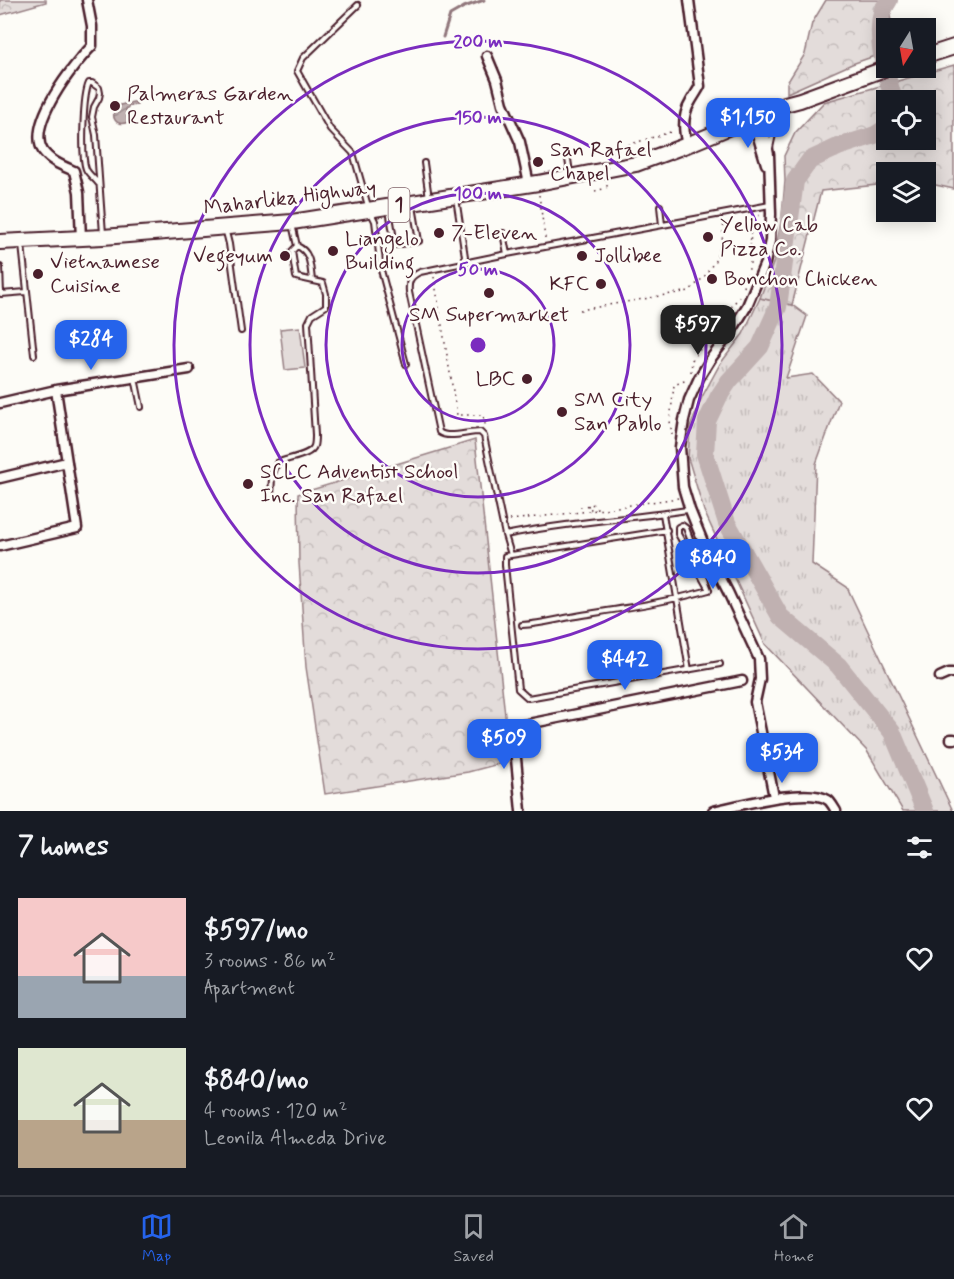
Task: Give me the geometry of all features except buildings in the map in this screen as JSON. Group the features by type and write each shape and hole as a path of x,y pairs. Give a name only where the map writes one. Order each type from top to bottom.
{"main road":[{"path":"936,53 954,47"},
{"name":"Maharlika Highway","path":"0,242 81,239 292,222 636,164 785,104 876,72"}],"street":[{"path":"81,239 79,192 74,171 52,161 42,150 40,133 54,95 78,61 92,46 92,26 87,0"},
{"path":"687,145 683,128 689,104 700,86 689,0"},
{"path":"487,56 533,183"},
{"path":"757,115 769,155 770,242 765,263 747,306 699,378 689,400 680,447 683,487 690,510 705,547 759,659 760,679 755,702 774,798"},
{"path":"757,115 765,160 770,172"},
{"path":"0,403 56,390 189,369"},
{"path":"0,546 77,528 56,390"},
{"path":"0,478 67,462"},
{"path":"940,677 954,673"},
{"path":"521,811 513,727 742,681"},
{"path":"713,811 774,798 809,794 828,800 836,811"}],"lane":[{"path":"358,5 303,58 297,71 330,129 353,153 369,210 375,221 381,270 406,364"},
{"path":"98,183 86,170 84,151 86,93 89,83 99,88 100,93 92,117 96,135 103,237"},
{"path":"769,155 774,130 785,104"},
{"path":"568,159 571,176"},
{"path":"424,163 430,200"},
{"path":"455,196 466,262"},
{"path":"388,207 394,245 419,241 412,203"},
{"path":"511,555 484,436 480,432 443,435 439,432 409,292 408,282 412,276 420,272 466,262 771,205"},
{"path":"660,206 662,225"},
{"path":"292,222 297,246"},
{"path":"225,228 241,331"},
{"path":"503,233 507,254"},
{"path":"21,242 34,355"},
{"path":"271,496 272,477 277,463 309,453 314,448 308,323 312,315 326,306 326,294 323,283 296,277 292,250 297,246"},
{"path":"297,246 305,250 309,257 312,280"},
{"path":"0,267 1,295 26,292"},
{"path":"135,378 141,407"},
{"path":"506,535 591,521 690,510"},
{"path":"663,514 689,670"},
{"path":"682,525 686,528 709,590 678,534 678,527 682,525"},
{"path":"667,530 505,556 518,689 528,698 720,664"},
{"path":"522,624 534,624 678,599 709,590"}],"path":[{"path":"595,191 607,188 607,155 624,146 683,128"},
{"path":"533,183 546,248"},
{"path":"672,439 670,421 674,385 690,379 692,360 743,291 750,265 751,217"},
{"path":"580,310 689,291 704,277 716,259 722,242 723,220"},
{"path":"433,272 457,415 483,415 488,436"},
{"path":"507,520 679,498"},
{"path":"580,507 588,505"}],"green space":[{"path":"0,0 46,0 46,2 0,15"},
{"path":"826,0 897,0 890,18 876,18 876,56 787,93 787,83 805,54 812,23"},
{"path":"954,65 954,189 936,185 936,162 876,162 876,185 821,191 792,305 760,298 774,261 782,215 785,181 784,156 795,133 824,102 908,78 936,78 936,70"},
{"path":"760,298 792,305 807,316 786,378 813,374 839,401 816,464 812,564 847,587 953,811 903,811 867,751 765,644 704,511 688,458 690,428 702,397 720,364 743,334"},
{"path":"300,327 305,368 285,370 280,329"},
{"path":"475,440 510,761 468,772 325,794 306,667 299,563 298,494"}],"water":[{"path":"133,102 137,105 126,109 128,122 117,122 114,118 116,106"}],"waterway":[{"path":"443,37 450,15 484,0"},
{"path":"889,0 882,12 880,34 882,57 891,90"},
{"path":"876,134 838,147 810,160 795,181 778,307 760,347 729,381 719,396 707,421 705,454 727,523 780,616 838,665 892,732 925,811"}],"place":[{"name":"Palmeras Garden Restaurant","path":"115,106"},
{"name":"San Rafael Chapel","path":"538,162"},
{"name":"7-Eleven","path":"439,233"},
{"name":"Yellow Cab Pizza Co.","path":"708,237"},
{"name":"Liangelo Building","path":"333,251"},
{"name":"Vegeyum","path":"285,256"},
{"name":"Jollibee","path":"582,256"},
{"name":"Vietnamese Cuisine","path":"38,274"},
{"name":"Bonchon Chicken","path":"712,279"},
{"name":"KFC","path":"601,284"},
{"name":"SM Supermarket","path":"489,293"},
{"name":"LBC","path":"527,379"},
{"name":"SM City San Pablo","path":"562,412"},
{"name":"SCLC Adventist School Inc. San Rafael","path":"248,484"}]}
